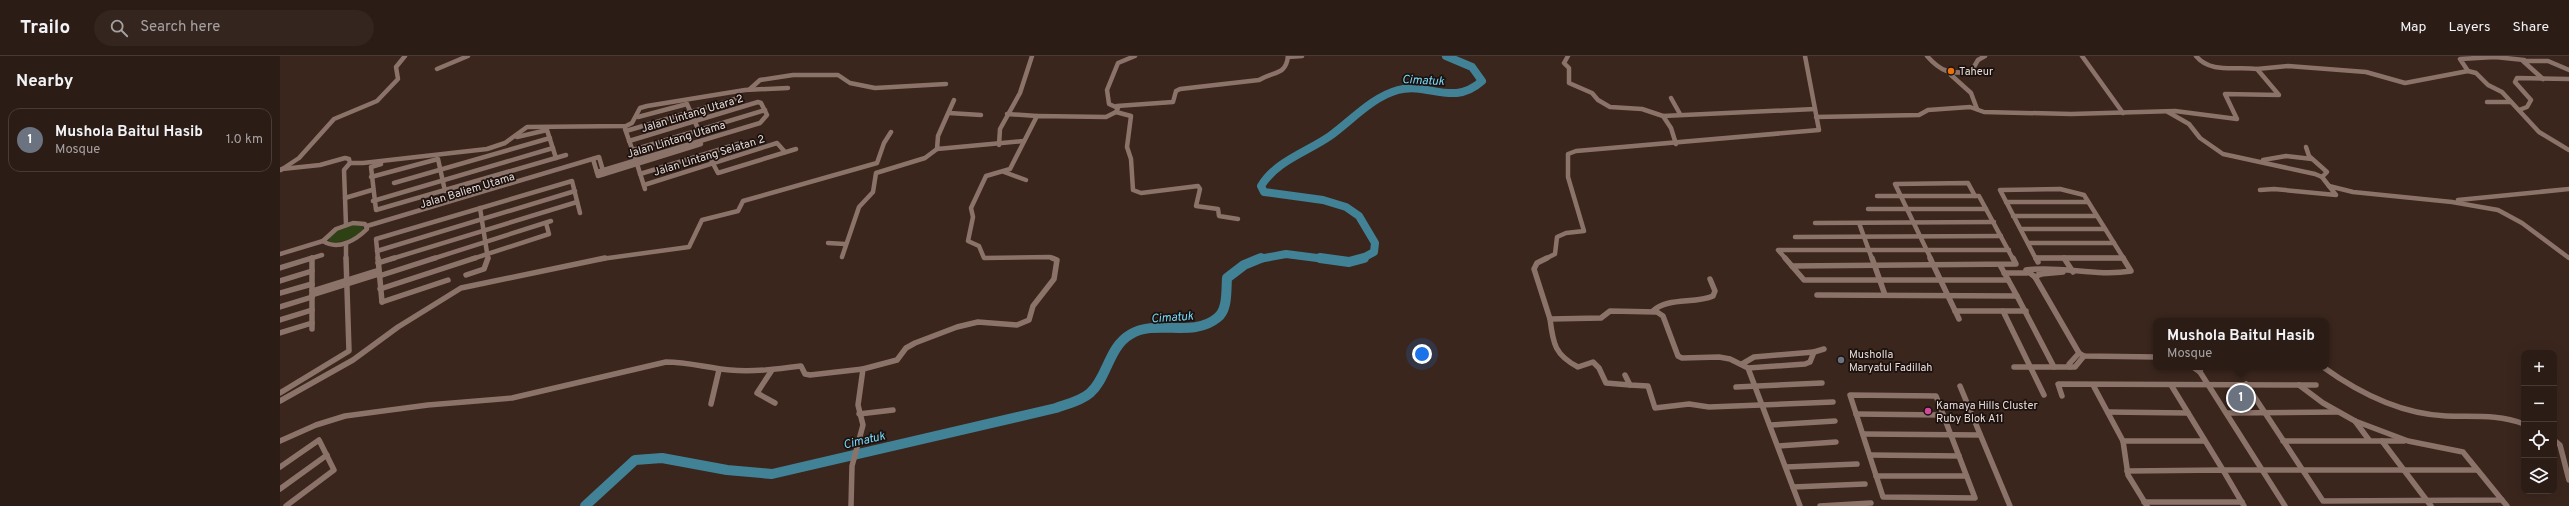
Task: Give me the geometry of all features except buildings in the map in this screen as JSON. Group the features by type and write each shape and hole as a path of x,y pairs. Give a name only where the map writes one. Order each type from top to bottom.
{"street":[{"path":"281,170 299,158 337,117 368,106 381,98 398,79 396,67 405,56"},
{"path":"437,69 468,56"},
{"path":"999,145 999,133 1007,114 1020,93 1032,56"},
{"path":"1135,56 1118,63 1107,88 1109,104 1131,116 1127,146 1131,159 1133,190 1142,193 1198,186 1200,189 1196,206 1218,209 1219,216 1238,219"},
{"path":"1007,114 1106,117 1116,109 1173,102 1176,91 1180,89 1259,80 1267,75 1281,72 1282,68 1287,66 1288,56 1302,56"},
{"path":"1568,56 1564,63 1569,68 1569,84 1592,93 1598,100 1610,107 1642,109 1664,116 1680,114 1738,114 1815,109"},
{"path":"1805,56 1819,130 1676,144 1576,151 1568,154 1568,177 1585,229 1582,232 1566,233 1557,237 1555,254 1535,265 1558,355 1562,359 1578,366 1593,362 1606,383 1647,385 1655,408 1689,404 1709,407 1833,402"},
{"path":"1926,56 1940,72 1951,75 1971,72 1978,60 1986,56"},
{"path":"2082,56 2123,113"},
{"path":"2196,56 2198,60 2214,67 2257,69 2288,66 2358,71 2405,83 2468,70 2476,73 2488,85 2502,92 2542,134 2569,150"},
{"path":"2468,70 2460,59 2494,57 2554,62 2563,65 2569,70"},
{"path":"2524,60 2543,79"},
{"path":"1816,117 1908,116 1919,115 1928,110 1970,107 1984,112 2123,113 2179,111 2237,118 2225,94 2279,94 2257,69"},
{"path":"750,89 760,80 792,74 838,75 850,83 875,88 946,84"},
{"path":"1951,75 1973,94 1977,100 1977,109"},
{"path":"2519,110 2527,106 2531,100 2515,80 2569,79"},
{"path":"350,163 363,164 487,149 505,143 523,129 530,127 629,125 641,108 750,89 788,88"},
{"path":"1671,98 1680,114"},
{"path":"735,99 626,130 640,174 741,143"},
{"path":"937,149 938,136 954,100"},
{"name":"Jalan Lintang Utara 2","path":"629,140 760,102 765,110"},
{"path":"2486,102 2511,102"},
{"path":"638,117 686,104 699,131"},
{"path":"633,150 765,110"},
{"name":"Jalan Lintang Utama","path":"706,141 760,123 767,116 765,110"},
{"path":"2168,112 2189,124 2200,138 2219,153 2237,158 2262,161 2322,177 2336,195 2278,189 2260,190"},
{"path":"948,113 981,115"},
{"path":"280,445 316,425 345,416 428,405 512,398 666,362 684,362 719,370 772,370 801,366 805,374 810,375 863,369 897,360 906,348 915,342 957,327 975,322 1016,325 1028,320 1033,306 1050,287 1055,276 1056,260 1050,257 988,259 982,256 979,246 968,241 973,217 971,208 984,179 988,175 1004,172 1010,169 1037,116"},
{"path":"1664,116 1671,128 1676,144"},
{"name":"Jalan Lintang Utama","path":"593,159 597,174 757,127"},
{"path":"517,137 547,130 556,158"},
{"path":"280,401 340,368 398,327 461,288 615,256 686,248 691,246 700,221 738,212 745,200 875,164 892,132"},
{"path":"394,183 550,138"},
{"path":"842,257 845,244 862,202 873,192 876,174 880,170 920,160 937,149 999,145 1024,141"},
{"name":"Jalan Lintang Selatan 2","path":"640,174 644,187 779,143 785,152"},
{"path":"2306,147 2312,159 2327,172 2322,177"},
{"path":"373,201 553,148"},
{"path":"708,154 718,173 796,149"},
{"path":"385,162 370,166 373,201 376,210 566,155"},
{"path":"2262,161 2286,156 2312,159"},
{"name":"Jalan Baliem Utama","path":"367,227 568,169 567,166 599,157 604,172"},
{"path":"281,170 288,170 345,158 349,159 350,163"},
{"path":"371,178 435,160 440,160 444,191"},
{"path":"346,225 344,170 350,163"},
{"path":"875,164 880,170"},
{"path":"1004,172 1026,180"},
{"path":"448,280 382,302 376,239 572,181 580,213"},
{"path":"1959,319 1895,184 1968,183 1975,196"},
{"path":"2329,186 2357,193 2460,203 2502,212 2522,222 2569,258"},
{"path":"345,196 372,189"},
{"path":"2027,273 2029,268 2039,272 2130,272 2123,258 2084,195 2060,189 2002,189 2000,192 2037,260 2064,258 2123,258"},
{"path":"2413,198 2468,200 2569,189"},
{"path":"377,251 575,192"},
{"path":"1792,266 2016,264 1979,196 1878,196"},
{"path":"378,263 577,202"},
{"path":"2006,202 2088,202"},
{"path":"466,275 484,269 488,260 480,208"},
{"path":"1868,209 1986,209"},
{"path":"2014,216 2096,216"},
{"path":"280,306 348,282 549,222 549,234 380,289"},
{"path":"1815,223 1994,222"},
{"path":"280,254 323,241 328,233 346,225 359,223 367,227 358,237 346,243 331,245 323,241"},
{"path":"1859,223 1885,295"},
{"path":"2021,229 2105,229"},
{"path":"1795,237 2001,236"},
{"path":"280,393 349,351 346,243"},
{"path":"828,243 845,244"},
{"path":"2028,243 2114,243"},
{"path":"2008,280 1804,280 1778,250 2009,250"},
{"path":"280,268 322,255"},
{"path":"280,334 312,326 312,258"},
{"path":"2064,258 2073,272"},
{"path":"2000,265 2026,311 2054,367"},
{"path":"280,281 312,271"},
{"path":"2004,272 2027,273 2035,277 2082,355"},
{"path":"2035,277 2039,272"},
{"path":"1653,311 1659,305 1702,301 1713,296 1715,291 1710,279"},
{"path":"280,293 312,284"},
{"path":"1817,295 2017,296"},
{"path":"280,320 312,310"},
{"path":"1550,319 1601,318 1610,311 1653,311 1663,316 1679,358 1719,357 1742,364 1748,368 1800,506"},
{"path":"1955,311 2026,311"},
{"path":"2003,311 2044,395"},
{"path":"1742,364 1750,358 1814,352 1824,348"},
{"path":"1748,368 1804,364 1810,362 1814,352"},
{"path":"2082,355 2153,357"},
{"path":"2014,367 2075,367 2082,355"},
{"path":"851,506 852,466 863,425 859,414 859,388 863,369"},
{"path":"711,404 716,390 716,377 719,370"},
{"path":"772,370 757,393 775,403"},
{"path":"2202,370 2209,385 2285,506"},
{"path":"2328,370 2360,391 2406,410 2434,415 2507,417 2521,423"},
{"path":"1625,375 1630,385"},
{"path":"1736,387 1822,383"},
{"path":"2062,396 2058,384 2316,385"},
{"path":"2246,384 2325,503 2427,500 2502,500"},
{"path":"2093,385 2123,441 2127,471 2146,504 2243,504"},
{"path":"2171,385 2243,504"},
{"path":"2299,385 2338,412 2355,420 2408,440 2462,452 2507,506"},
{"path":"1960,386 2010,506"},
{"path":"1850,395 1936,396 1975,498 1882,497 1856,414 1850,395"},
{"path":"859,414 893,410"},
{"path":"2108,412 2188,413"},
{"path":"2227,413 2338,412"},
{"path":"1856,414 1943,415"},
{"path":"2355,420 2369,440"},
{"path":"1770,425 1835,421"},
{"path":"1863,434 1980,435"},
{"path":"280,467 321,440 334,470 286,506"},
{"path":"2283,441 2408,440"},
{"path":"2123,441 2204,441"},
{"path":"2382,441 2431,506"},
{"path":"1778,446 1836,442"},
{"path":"2557,442 2560,445 2569,480"},
{"path":"280,489 327,455"},
{"path":"1870,455 1959,456"},
{"path":"1786,467 1857,464"},
{"path":"2127,471 2477,470"},
{"path":"1876,476 1966,476"},
{"path":"1793,488 1865,484"},
{"path":"1820,506 1871,503"}],"green space":[{"path":"354,225 363,226 363,232 347,240 329,242 329,235 338,229"}],"waterway":[{"name":"Cimatuk","path":"1362,259 1374,252 1375,243 1359,216 1346,207 1323,200 1264,192 1261,186 1267,177 1283,163 1321,142 1362,110 1388,93 1409,88 1451,93 1461,92 1471,89 1482,81 1472,67 1446,56"},
{"name":"Cimatuk","path":"1259,259 1286,254 1325,259"},
{"name":"Cimatuk","path":"585,506 635,460 662,458 727,470 772,474 1056,408 1074,402 1086,396 1096,386 1117,346 1131,334 1152,328 1197,327 1207,324 1221,315 1225,305 1227,278 1244,265 1261,258"},
{"name":"Cimatuk","path":"1320,258 1349,262 1362,259"}],"place":[{"name":"Taheur","path":"1951,71"},
{"name":"Musholla Maryatul Fadillah","path":"1841,360"},
{"name":"Mushola Baitul Hasib","path":"2241,398"},
{"name":"Kamaya Hills Cluster Ruby Blok A11","path":"1928,411"}]}
